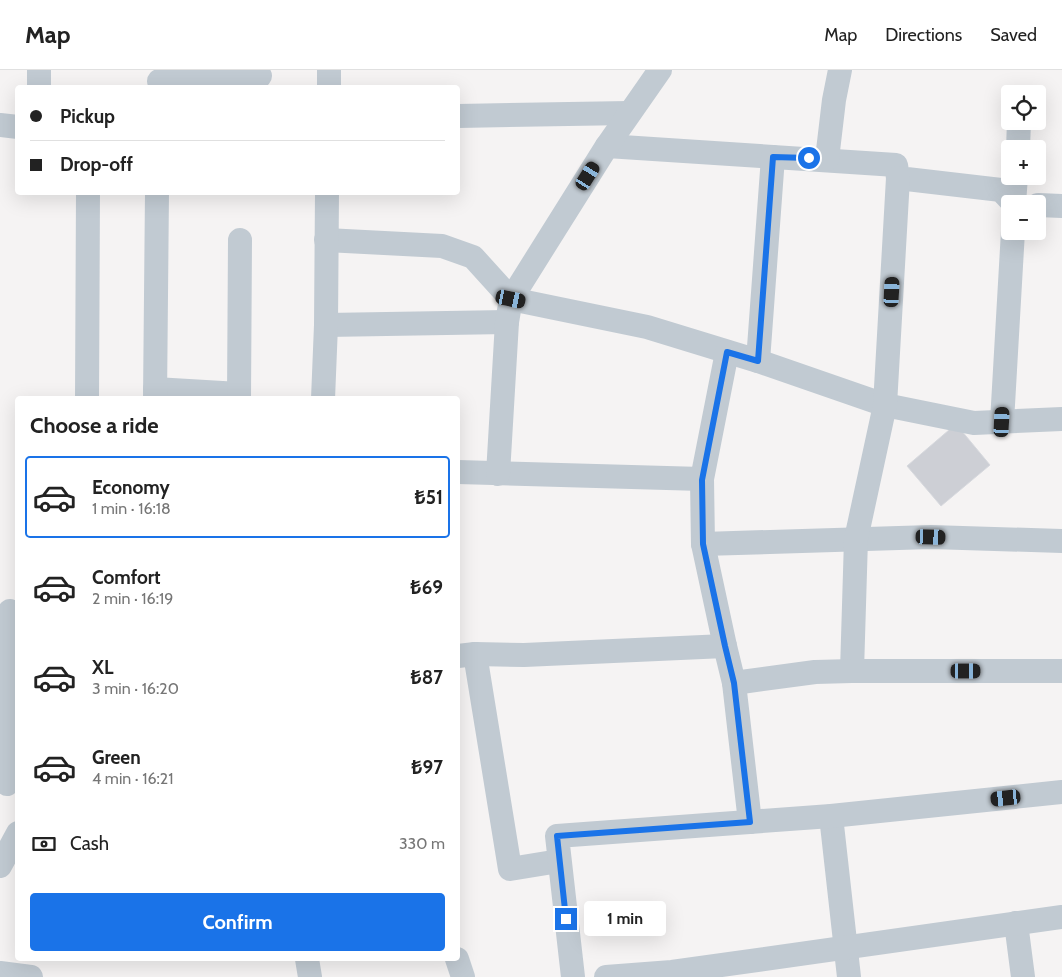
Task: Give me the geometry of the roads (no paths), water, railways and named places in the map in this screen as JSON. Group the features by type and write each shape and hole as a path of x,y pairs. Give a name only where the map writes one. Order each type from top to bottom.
{"street":[{"path":"39,70 39,85"},
{"path":"329,70 329,85"},
{"path":"498,474 506,322 511,299 607,146 660,70"},
{"path":"827,159 834,100 840,70"},
{"path":"159,80 260,78"},
{"path":"460,116 629,113"},
{"path":"0,125 15,127"},
{"path":"607,146 896,164 898,178 885,405 856,539 852,670"},
{"path":"758,361 773,157"},
{"path":"898,178 1001,190 1006,195"},
{"path":"87,396 88,195"},
{"path":"157,195 155,394 239,396 240,240"},
{"path":"323,396 326,325 327,195"},
{"path":"1046,205 1062,206"},
{"path":"326,240 442,246 473,258 511,299 647,327 758,361 885,405 974,423 1062,419"},
{"path":"1002,422 1012,240"},
{"path":"326,325 506,322"},
{"path":"727,352 702,480 703,544 734,683 750,822"},
{"path":"460,472 702,480"},
{"path":"703,544 931,537 1062,541"},
{"path":"8,785 9,611"},
{"path":"559,861 510,870 466,655 725,646"},
{"path":"734,683 815,672 852,670 1062,671"},
{"path":"573,977 557,836 831,816 1062,792"},
{"path":"831,816 849,977"},
{"path":"15,838 0,865 15,868"},
{"path":"606,977 673,974 845,947 1062,917"},
{"path":"1016,922 1023,977"},
{"path":"307,961 310,977"},
{"path":"458,961 463,977"},
{"path":"0,973 31,977"}]}
